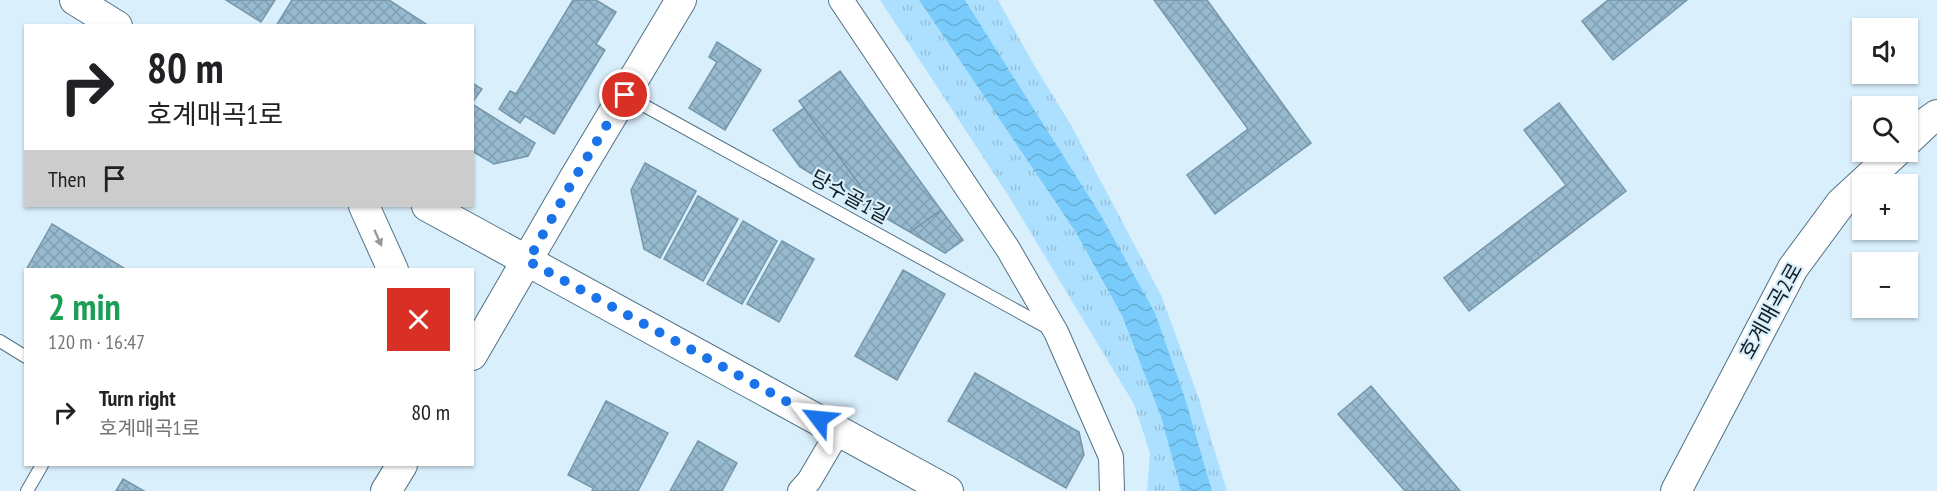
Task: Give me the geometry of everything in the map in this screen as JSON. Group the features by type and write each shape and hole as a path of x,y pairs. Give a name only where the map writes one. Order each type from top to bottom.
{"street":[{"path":"75,0 114,24"},
{"path":"474,352 681,0"},
{"path":"841,0 1008,249 1056,332 1111,457 1113,491"},
{"path":"1918,131 1937,115"},
{"name":"호계매곡2로","path":"1676,491 1793,268 1842,203 1885,162"},
{"path":"364,207 392,268"},
{"path":"430,207 948,491"},
{"path":"800,491 809,481 839,430"},
{"path":"387,482 401,466"}],"lane":[{"name":"당수골1길","path":"625,95 1056,332"},
{"path":"0,341 24,356"},
{"path":"27,491 41,466"}],"green space":[{"path":"880,0 919,0 1075,231 1122,317 1161,417 1181,491 1147,491 1150,453 1134,404 1008,195"},
{"path":"965,0 998,0 1071,125 1161,295 1198,396 1227,491 1212,491 1186,401 1154,313 1102,217"}],"water":[{"path":"919,0 965,0 1102,217 1155,313 1186,401 1212,491 1181,491 1161,417 1122,316 1075,231"}],"building":[{"path":"226,0 275,0 261,22"},
{"path":"292,0 389,0 426,24 277,24"},
{"path":"573,0 596,0 616,12 596,44 605,50 554,134 525,116 520,123 499,109 510,91 516,94"},
{"path":"1154,0 1207,0 1311,143 1215,214 1187,175 1248,129"},
{"path":"1608,0 1687,0 1613,60 1582,21"},
{"path":"717,42 761,70 725,130 689,108 717,62 709,57"},
{"path":"840,71 941,210 910,232 882,216 799,101"},
{"path":"474,84 482,89 474,100"},
{"path":"1559,103 1626,191 1469,311 1444,278 1566,185 1524,130"},
{"path":"474,105 535,143 528,156 494,164 474,152"},
{"path":"804,108 882,216 800,167 773,130"},
{"path":"645,163 696,191 660,258 644,249 631,190"},
{"path":"698,196 738,219 703,281 664,259"},
{"path":"941,210 963,240 945,253 910,232"},
{"path":"743,221 777,241 742,304 707,284"},
{"path":"52,224 124,268 27,268"},
{"path":"782,241 814,259 779,322 747,304"},
{"path":"903,270 945,294 897,380 855,356"},
{"path":"975,373 1079,432 1084,455 1066,488 948,421"},
{"path":"1371,386 1460,491 1405,491 1338,414"},
{"path":"606,401 668,433 638,491 592,491 593,488 568,475"},
{"path":"698,441 737,463 722,491 670,491"},
{"path":"123,479 144,491 116,491"}],"route":[{"path":"625,95 528,261 819,419"}]}
